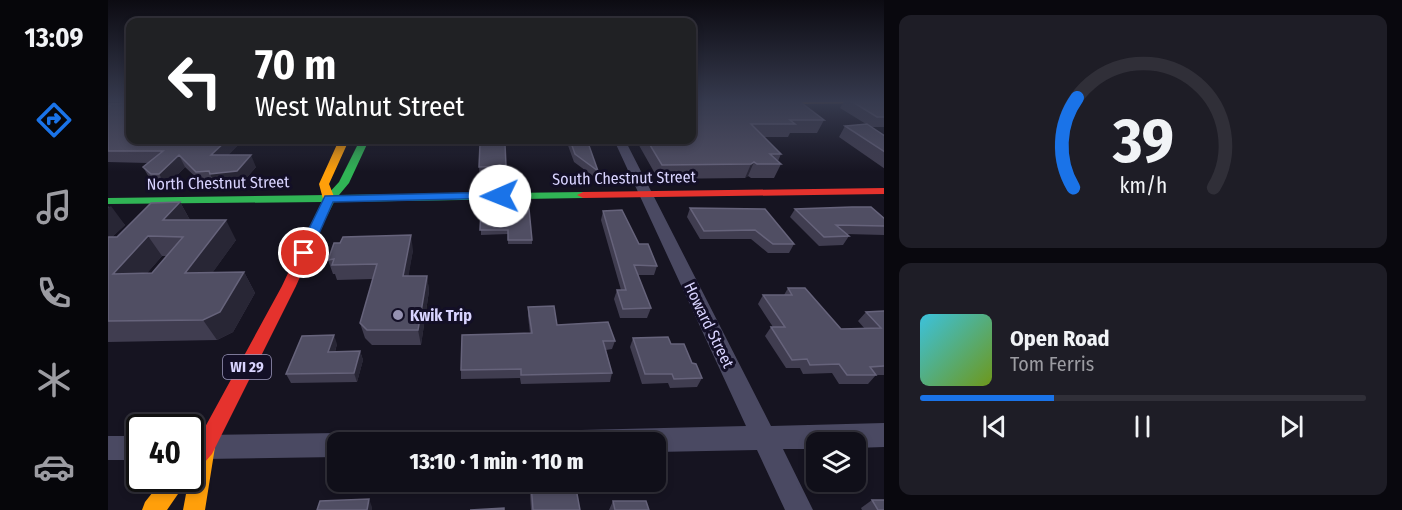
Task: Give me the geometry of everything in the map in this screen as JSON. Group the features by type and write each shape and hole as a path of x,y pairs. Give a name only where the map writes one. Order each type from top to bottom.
{"street":[{"name":"WI 29","path":"329,199 324,184 342,144"},
{"name":"WI 29","path":"204,437 289,286 329,199 344,183 362,144"},
{"name":"Howard Street","path":"621,144 799,510"},
{"name":"South Chestnut Street","path":"329,199 884,191"},
{"name":"North Chestnut Street","path":"108,201 329,199"},
{"path":"666,441 884,435"},
{"path":"204,453 327,447"},
{"path":"108,448 126,448"},
{"path":"153,510 167,492"},
{"name":"WI 29","path":"194,492 194,510"}],"building":[{"path":"108,125 126,125 126,144 223,144 211,155 251,155 237,171 210,174 209,171 196,172 179,155 159,174 151,174 143,167 163,151 108,151"},
{"path":"696,125 752,125 781,154 770,154 781,164 754,162 751,164 662,165 649,144 696,144"},
{"path":"868,125 884,135 884,151 845,126"},
{"path":"480,144 505,144 506,166 479,167"},
{"path":"571,144 588,144 598,171 575,154"},
{"path":"180,202 163,220 226,220 185,273 244,272 220,312 203,320 108,321 108,237 117,237 151,203","holes":["148,236 183,237 152,273 113,274"]},
{"path":"871,207 884,218 884,226 836,225 849,236 824,237 795,209"},
{"path":"690,208 765,209 794,244 773,244 755,230 704,231"},
{"path":"481,209 529,209 532,240 508,240 508,230 480,230"},
{"path":"622,210 639,244 648,244 657,266 634,265 651,308 623,309 617,290 626,290 603,211"},
{"path":"411,235 403,276 427,276 418,330 367,330 360,323 377,264 332,265 334,259 328,260 334,243 340,243 343,237"},
{"path":"788,288 805,288 841,329 881,328 866,312 884,311 884,366 870,367 876,375 847,375 839,364 810,365 807,359 792,360 771,327 785,327 763,295 792,295"},
{"path":"554,306 557,325 608,322 615,341 603,341 612,373 521,375 521,369 461,370 462,335 532,333 528,307"},
{"path":"334,335 328,352 360,351 354,373 286,374 302,336"},
{"path":"668,337 671,344 684,344 692,363 696,364 702,378 674,379 672,374 645,374 633,338"},
{"path":"532,492 577,492 580,510 533,510"},
{"path":"369,499 367,510 317,510 320,501"},
{"path":"872,500 884,500 884,510 878,510"},
{"path":"613,501 646,501 649,510 615,510"},
{"path":"504,508 504,510 470,510"}],"traffic: fast":[{"path":"320,218 329,199 344,183 362,144"},
{"path":"108,201 583,195"}],"traffic: slow":[{"path":"329,199 324,184 342,144"},
{"path":"194,510 205,447"},
{"path":"153,510 167,492"}],"traffic: jam":[{"path":"583,195 884,191"},
{"path":"204,448 289,286 320,218"}],"place":[{"name":"Kwik Trip","path":"398,315"}],"route":[{"path":"304,253 329,199 500,196"}]}
